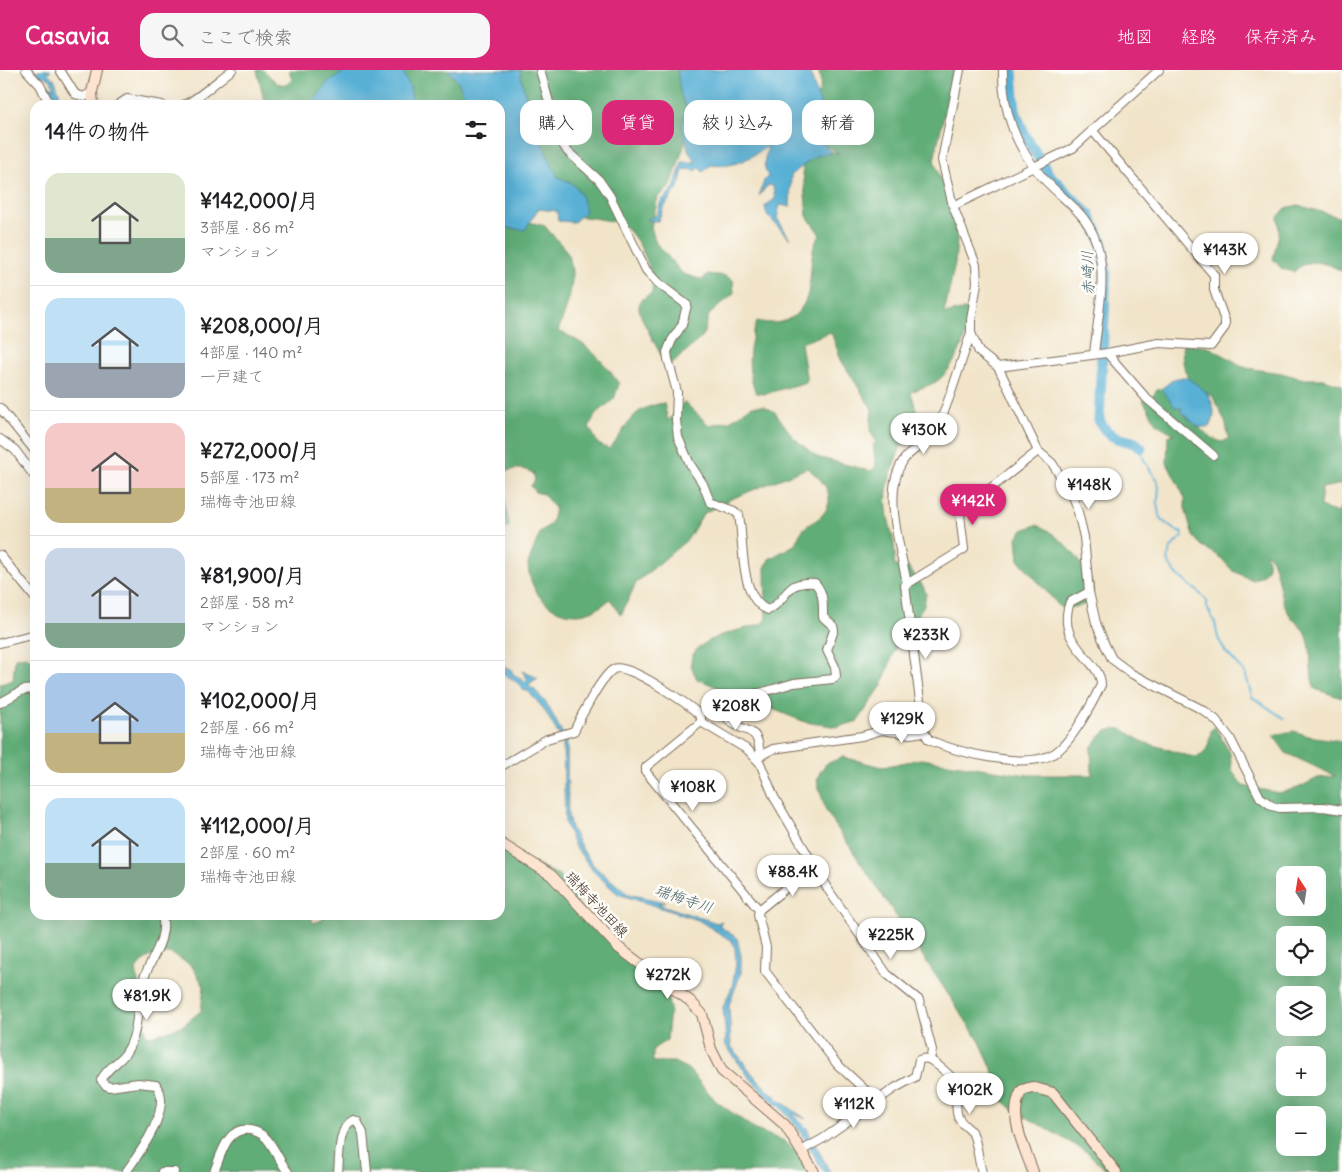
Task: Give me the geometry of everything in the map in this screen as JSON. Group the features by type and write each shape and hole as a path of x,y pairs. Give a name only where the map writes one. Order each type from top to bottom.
{"main road":[{"path":"93,100 92,92 97,70"},
{"name":"瑞梅寺池田線","path":"505,846 551,875 619,948 690,1001 702,1014 711,1049 722,1070 785,1125 814,1172"},
{"path":"1033,1172 1014,1114 1016,1101 1022,1090 1032,1087 1053,1093 1116,1172"}],"street":[{"path":"26,70 40,85 48,100"},
{"path":"60,70 75,94 84,97 92,92"},
{"path":"194,100 211,84 232,70"},
{"path":"540,70 544,91 567,151 599,180 610,196 646,270 658,283 687,305 682,325 667,352 677,392 676,420 678,438 690,464 703,484 710,502 734,510 739,515 744,570 756,602 761,608 768,610 774,607 792,586 803,582 815,583 820,588 823,597 823,617 833,626 834,630 827,650 835,667 836,676 833,679 794,682 729,702 725,706 729,721 748,728 758,737 758,756 774,797 813,866 882,967 894,980 912,992 919,1000 932,1050 930,1059"},
{"path":"960,70 942,153 953,206 976,265 977,283 971,320 972,333 979,352 998,366 1038,451 1052,463 1070,491 1078,512 1084,537 1089,592 1096,623 1112,659 1132,674 1202,710 1216,720 1230,738 1260,797 1272,806 1280,808 1323,806 1342,810"},
{"path":"1003,70 1007,114 1015,135 1043,178 1080,212 1099,253 1100,281 1094,354"},
{"path":"953,206 1073,148 1159,70"},
{"path":"998,366 1094,354 1159,343 1211,346 1225,327 1226,321 1214,290 1214,274 1092,130"},
{"path":"972,333 936,432 904,459 897,471 893,490 894,513 907,584 905,585 924,732 929,740 948,747 1005,759 1036,759 1048,757 1059,750 1078,725 1101,685 1099,677 1075,644 1067,625 1070,602 1089,592"},
{"path":"1107,352 1147,399 1213,454"},
{"path":"0,408 30,445"},
{"path":"0,439 15,450 30,470"},
{"path":"907,584 964,549 960,516 963,510 1038,451"},
{"path":"0,555 30,591"},
{"path":"0,643 30,635"},
{"path":"505,764 552,737 574,731 612,669 632,670 686,702 701,716 701,722"},
{"path":"0,703 23,690 30,689"},
{"path":"701,722 758,756"},
{"path":"701,722 646,767 646,772 759,910 766,947 764,971 837,1064 876,1100"},
{"path":"758,756 773,749 862,736 882,730 910,734 924,732"},
{"path":"759,910 813,866"},
{"path":"126,1172 152,1130 161,1097 160,1090 156,1085 138,1083 110,1087 101,1080 105,1071 127,1051 133,1037 143,981 160,944 163,931 162,920"},
{"path":"801,1151 820,1140 876,1100 915,1077 919,1060 930,1059 946,1071 956,1083 957,1113 960,1121 972,1134 982,1172"},
{"path":"338,1172 343,1130 347,1123 352,1120 356,1121 363,1133 367,1172"},
{"path":"214,1172 225,1144 234,1132 245,1129 257,1131 266,1138 288,1172"},
{"path":"162,1172 174,1172"}],"green space":[{"path":"257,70 263,70 277,83 286,85 292,80 289,70 343,70 342,80 323,100 264,100"},
{"path":"399,70 458,70 477,100 403,100"},
{"path":"510,70 689,70 689,100 684,100 684,145 671,186 658,197 651,227 656,243 683,274 703,280 707,274 726,276 733,280 734,293 709,315 703,336 673,363 664,361 645,325 640,311 640,302 652,293 652,285 648,265 640,245 628,229 621,224 571,215 542,145 592,145 592,100 523,100"},
{"path":"818,70 954,70 934,160 958,230 955,263 944,314 971,308 962,345 948,370 936,382 911,392 917,416 918,432 910,443 901,446 888,485 886,502 895,551 894,565 908,567 923,586 926,594 924,605 895,649 882,685 858,721 838,727 805,722 697,679 691,664 693,655 708,642 730,632 761,624 766,620 765,568 769,559 796,544 802,531 820,517 828,506 829,499 826,487 807,468 731,499 703,514 688,539 636,583 621,615 610,599 597,608 584,613 571,614 547,604 538,594 531,581 528,565 540,533 551,523 555,508 543,494 535,492 531,486 535,480 533,473 517,469 505,472 505,212 507,216 545,226 567,252 572,272 572,282 568,302 558,331 577,340 593,352 619,384 614,399 596,414 589,426 598,444 609,449 636,414 643,409 664,403 668,421 684,402 709,425 730,421 752,406 764,406 775,412 793,437 817,457 871,471 876,466 873,445 876,442 870,430 872,409 841,360 831,332 801,343 807,382 764,394 756,393 750,374 750,348 757,321 768,323 787,320 801,309 808,291 813,251 820,235 807,216 802,161 822,149 839,154 826,145 874,145 874,100 816,100 820,90"},
{"path":"1298,205 1342,218 1342,271 1317,262 1305,264 1294,272 1282,269 1273,259 1279,233 1278,217 1286,208"},
{"path":"1183,344 1209,347 1246,368 1281,373 1304,379 1324,379 1342,385 1342,484 1322,488 1320,507 1338,513 1342,504 1342,698 1315,689 1308,639 1284,605 1273,561 1269,554 1266,554 1268,567 1261,576 1252,580 1233,571 1221,558 1201,545 1193,536 1185,508 1185,498 1167,463 1168,436 1174,434 1157,424 1143,400 1152,397 1157,390 1165,389 1208,435 1215,440 1223,442 1229,438 1225,421 1212,395 1197,389 1187,377 1182,352"},
{"path":"505,500 509,526 505,530"},
{"path":"1036,525 1048,530 1062,541 1086,570 1092,585 1091,598 1081,605 1060,607 1019,560 1017,537 1023,530"},
{"path":"25,656 30,658 30,920 312,920 313,923 322,920 505,920 505,851 559,875 594,928 665,987 670,1009 667,1040 653,1049 653,1062 674,1062 688,1069 716,1101 756,1130 784,1141 800,1155 809,1172 0,1172 0,684 13,680 15,658","holes":["170,953 191,965 204,986 201,1011 182,1026 151,1036 146,1035 136,969 149,957"]},
{"path":"1215,727 1230,753 1232,771 1243,786 1279,793 1298,788 1318,778 1335,776 1286,753 1273,735 1294,731 1308,736 1342,741 1342,1172 1108,1172 1087,1152 1014,1110 1001,1099 991,1066 980,1042 826,811 817,781 820,772 826,764 843,757 882,767 921,759 1027,775 1092,775 1091,748 1101,736 1110,730 1121,729 1146,743 1194,757 1203,754 1207,749 1211,730"}],"water":[{"path":"38,70 51,70 48,73 55,80 61,100 56,100 48,87 47,84 54,89 51,80 44,76 40,79 36,72"},
{"path":"341,70 406,70 404,74 410,87 412,100 315,100 328,82 342,73"},
{"path":"448,70 520,70 527,100 520,100 520,145 543,145 558,177 571,183 578,190 585,212 574,222 558,221 557,211 538,209 525,230 505,227 505,100 466,100 459,83"},
{"path":"677,70 809,70 819,100 802,100 802,145 825,145 832,153 817,155 791,175 790,207 780,205 777,218 790,239 767,215 765,206 775,199 773,186 768,185 759,196 764,181 768,176 765,158 768,146 748,159 734,164 711,165 703,172 699,168 695,171 690,169 683,170 679,186 664,207 658,221 646,220 657,215 661,201 674,188 682,162 696,162 689,152 687,145 792,145 792,100 684,100 684,103 681,96"},
{"path":"684,116 684,133 682,126"},
{"path":"1188,378 1203,389 1211,400 1214,413 1210,427 1198,427 1181,412 1182,408 1175,407 1161,389 1174,379"},
{"name":"瑞梅寺川","path":"505,668 511,669 513,674 525,681 528,680 522,671 538,678 529,684 529,687 534,689 547,704 567,742 568,816 571,828 584,852 595,867 628,894 665,902 658,904 717,923 722,921 719,926 737,938 741,956 741,973 729,1005 731,1046 755,1077 773,1095 777,1096 776,1098 806,1119 792,1113 806,1127 830,1172 824,1172 798,1128 782,1109 760,1093 764,1093 749,1077 724,1043 726,1039 723,1007 732,987 736,964 735,948 732,941 698,920 618,894 593,871 574,845 565,823 563,742 543,708 519,684 505,674"}],"waterway":[{"name":"赤崎川","path":"1012,70 1015,111 1024,134 1049,175 1089,215 1102,242 1106,272 1099,420 1110,434 1137,444 1141,448"},
{"path":"1141,448 1143,458 1159,485 1158,511 1160,516 1167,524 1182,533 1183,536 1172,547 1168,556 1170,564 1175,572 1207,601 1207,607 1215,623 1218,638 1225,651 1245,673 1252,697 1285,719"}]}
